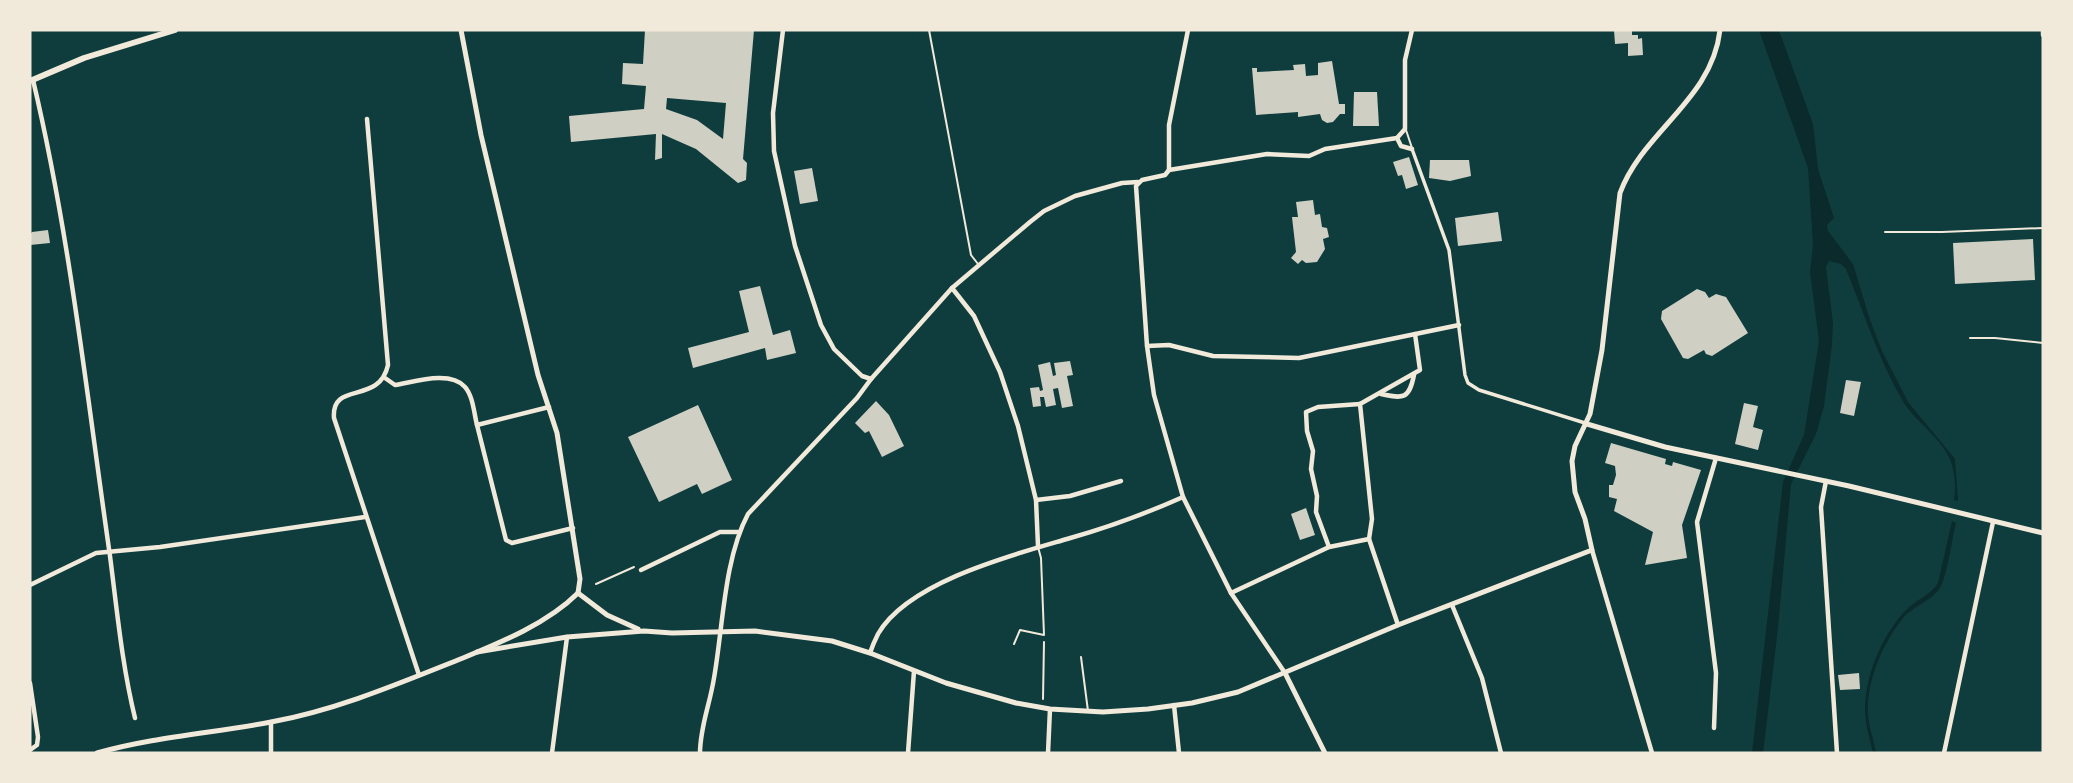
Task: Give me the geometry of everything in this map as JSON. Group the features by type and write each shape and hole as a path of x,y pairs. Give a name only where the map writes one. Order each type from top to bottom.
{"main road":[{"path":"32,81 84,58 175,30"}],"street":[{"path":"97,753 133,743 271,722 331,708 477,653 561,610 578,593 580,579 557,433 538,374 481,135 461,30"},
{"path":"783,30 773,113 774,152 795,246 821,325 834,349 862,376 871,379"},
{"path":"700,753 722,632 730,566 739,532 748,514 857,398 952,288 1045,211 1075,196 1165,175 1169,170 1169,125 1188,30"},
{"path":"1169,170 1267,154 1309,156 1325,149 1397,138 1405,130 1405,60 1412,30"},
{"path":"1652,753 1575,492 1572,469 1575,446 1590,414 1604,333 1620,193 1635,163 1685,106 1703,80 1715,55 1720,30"},
{"path":"32,81 73,289 104,523 128,689 135,718"},
{"path":"367,120 388,365 385,378 378,385 338,399 333,408 365,517 419,676"},
{"path":"1397,138 1401,146 1412,149 1449,250 1465,375 1468,383 1479,390 1665,447 1805,476 2043,533"},
{"path":"1138,182 1137,212 1147,346 1154,395 1183,497 1231,593 1285,673 1325,753"},
{"path":"952,288 974,316 1000,372 1018,426 1036,500 1038,546"},
{"path":"1147,346 1169,345 1213,356 1299,358 1459,326"},
{"path":"1329,547 1316,512 1317,496 1311,469 1313,451 1307,431 1306,412 1334,405 1360,404 1414,375 1420,370 1415,334"},
{"path":"1380,393 1398,398 1405,396 1411,390 1414,375"},
{"path":"385,378 395,385 444,378 457,381 466,388 506,540 512,544 573,528"},
{"path":"1360,404 1373,519 1369,539 1398,625"},
{"path":"477,425 550,407"},
{"path":"1714,728 1716,673 1697,522 1716,458"},
{"path":"1036,500 1070,496 1121,481"},
{"path":"1826,481 1821,507 1837,753"},
{"path":"870,653 878,633 891,618 929,590 967,570 1119,523 1183,497"},
{"path":"30,585 96,553 160,547 365,517"},
{"path":"1944,753 1993,522"},
{"path":"641,570 720,532 739,532"},
{"path":"1231,593 1329,547 1369,539"},
{"path":"477,653 567,637 645,631 755,631 808,637 870,653 914,671 999,699 1050,709 1103,712 1174,705 1238,692 1398,625 1592,550"},
{"path":"578,593 607,615 627,626 645,631"},
{"path":"1452,605 1482,678 1501,753"},
{"path":"552,753 567,637"},
{"path":"908,753 914,671"},
{"path":"30,683 38,737 37,745 30,750"},
{"path":"1174,705 1180,753"},
{"path":"1048,753 1050,709"},
{"path":"271,722 271,753"}],"lane":[{"path":"929,30 971,255 979,265"},
{"path":"1405,130 1412,149"},
{"path":"1885,232 2043,228"},
{"path":"1970,338 2043,343"},
{"path":"1014,644 1020,630 1044,635 1041,558 1038,546"},
{"path":"1081,657 1088,712"}],"path":[{"path":"596,584 637,566 641,570"},
{"path":"1042,708 1044,635"}],"water":[{"path":"1759,30 1778,30 1781,36 1813,124 1818,169 1834,218 1827,225 1828,231 1853,264 1882,351 1908,402 1955,459 1958,501 1954,500 1954,476 1947,454 1904,403 1895,387 1879,354 1846,269 1841,264 1829,261 1826,267 1833,323 1824,406 1816,434 1791,484 1763,753 1752,753 1783,482 1804,435 1819,341 1810,272 1813,245 1808,168"},
{"path":"1952,521 1956,523 1941,586 1934,595 1904,617 1878,661 1868,699 1869,722 1876,753 1873,753 1865,710 1868,683 1876,657 1897,621 1909,607 1938,583"}],"building":[{"path":"645,30 754,30 743,159 747,163 746,180 738,183 696,149 662,134 662,158 655,160 656,134 571,142 569,116 644,109 646,86 622,84 623,63 643,64","holes":["667,98 726,103 723,139 697,120 666,109"]},
{"path":"1614,30 1632,30 1632,35 1638,35 1638,39 1642,38 1643,55 1628,56 1628,43 1615,44"},
{"path":"1332,61 1339,104 1345,104 1345,114 1340,114 1333,122 1327,123 1322,120 1320,114 1298,117 1298,112 1256,115 1252,68 1257,68 1257,72 1294,70 1293,65 1305,64 1306,76 1318,75 1318,63"},
{"path":"1354,92 1377,92 1379,126 1353,126"},
{"path":"1409,157 1418,185 1406,189 1402,175 1398,176 1393,162"},
{"path":"1430,160 1469,160 1471,176 1450,181 1429,178"},
{"path":"812,168 818,201 800,204 794,171"},
{"path":"1313,200 1315,215 1320,214 1322,227 1327,228 1329,237 1323,239 1325,249 1317,262 1306,263 1302,260 1298,264 1291,258 1296,252 1292,217 1298,217 1296,202"},
{"path":"1498,212 1502,241 1458,246 1455,218"},
{"path":"48,230 50,243 30,245 32,232"},
{"path":"2033,239 2035,280 1955,284 1953,243"},
{"path":"760,286 773,335 790,330 796,353 767,360 765,348 693,368 688,348 749,332 739,291"},
{"path":"1697,289 1705,292 1709,298 1716,294 1726,297 1748,333 1712,356 1704,350 1688,359 1683,358 1661,319 1662,311"},
{"path":"1070,361 1073,375 1067,376 1073,406 1062,408 1058,388 1053,389 1056,405 1046,407 1044,397 1040,397 1041,406 1033,407 1030,388 1039,387 1040,391 1043,390 1038,365 1050,362 1053,376 1056,375 1054,363"},
{"path":"1846,380 1861,382 1854,416 1840,413"},
{"path":"876,401 889,415 904,446 882,457 869,431 865,433 855,423"},
{"path":"1744,403 1758,406 1753,427 1763,430 1758,450 1735,444"},
{"path":"698,405 732,480 702,494 697,484 659,502 628,437"},
{"path":"1611,443 1666,459 1665,464 1672,466 1673,462 1701,470 1682,525 1687,558 1645,565 1653,532 1614,511 1617,499 1609,497 1609,485 1613,485 1615,466 1605,463"},
{"path":"1306,508 1315,535 1300,540 1291,514"},
{"path":"1859,673 1860,689 1840,690 1838,675"}]}
